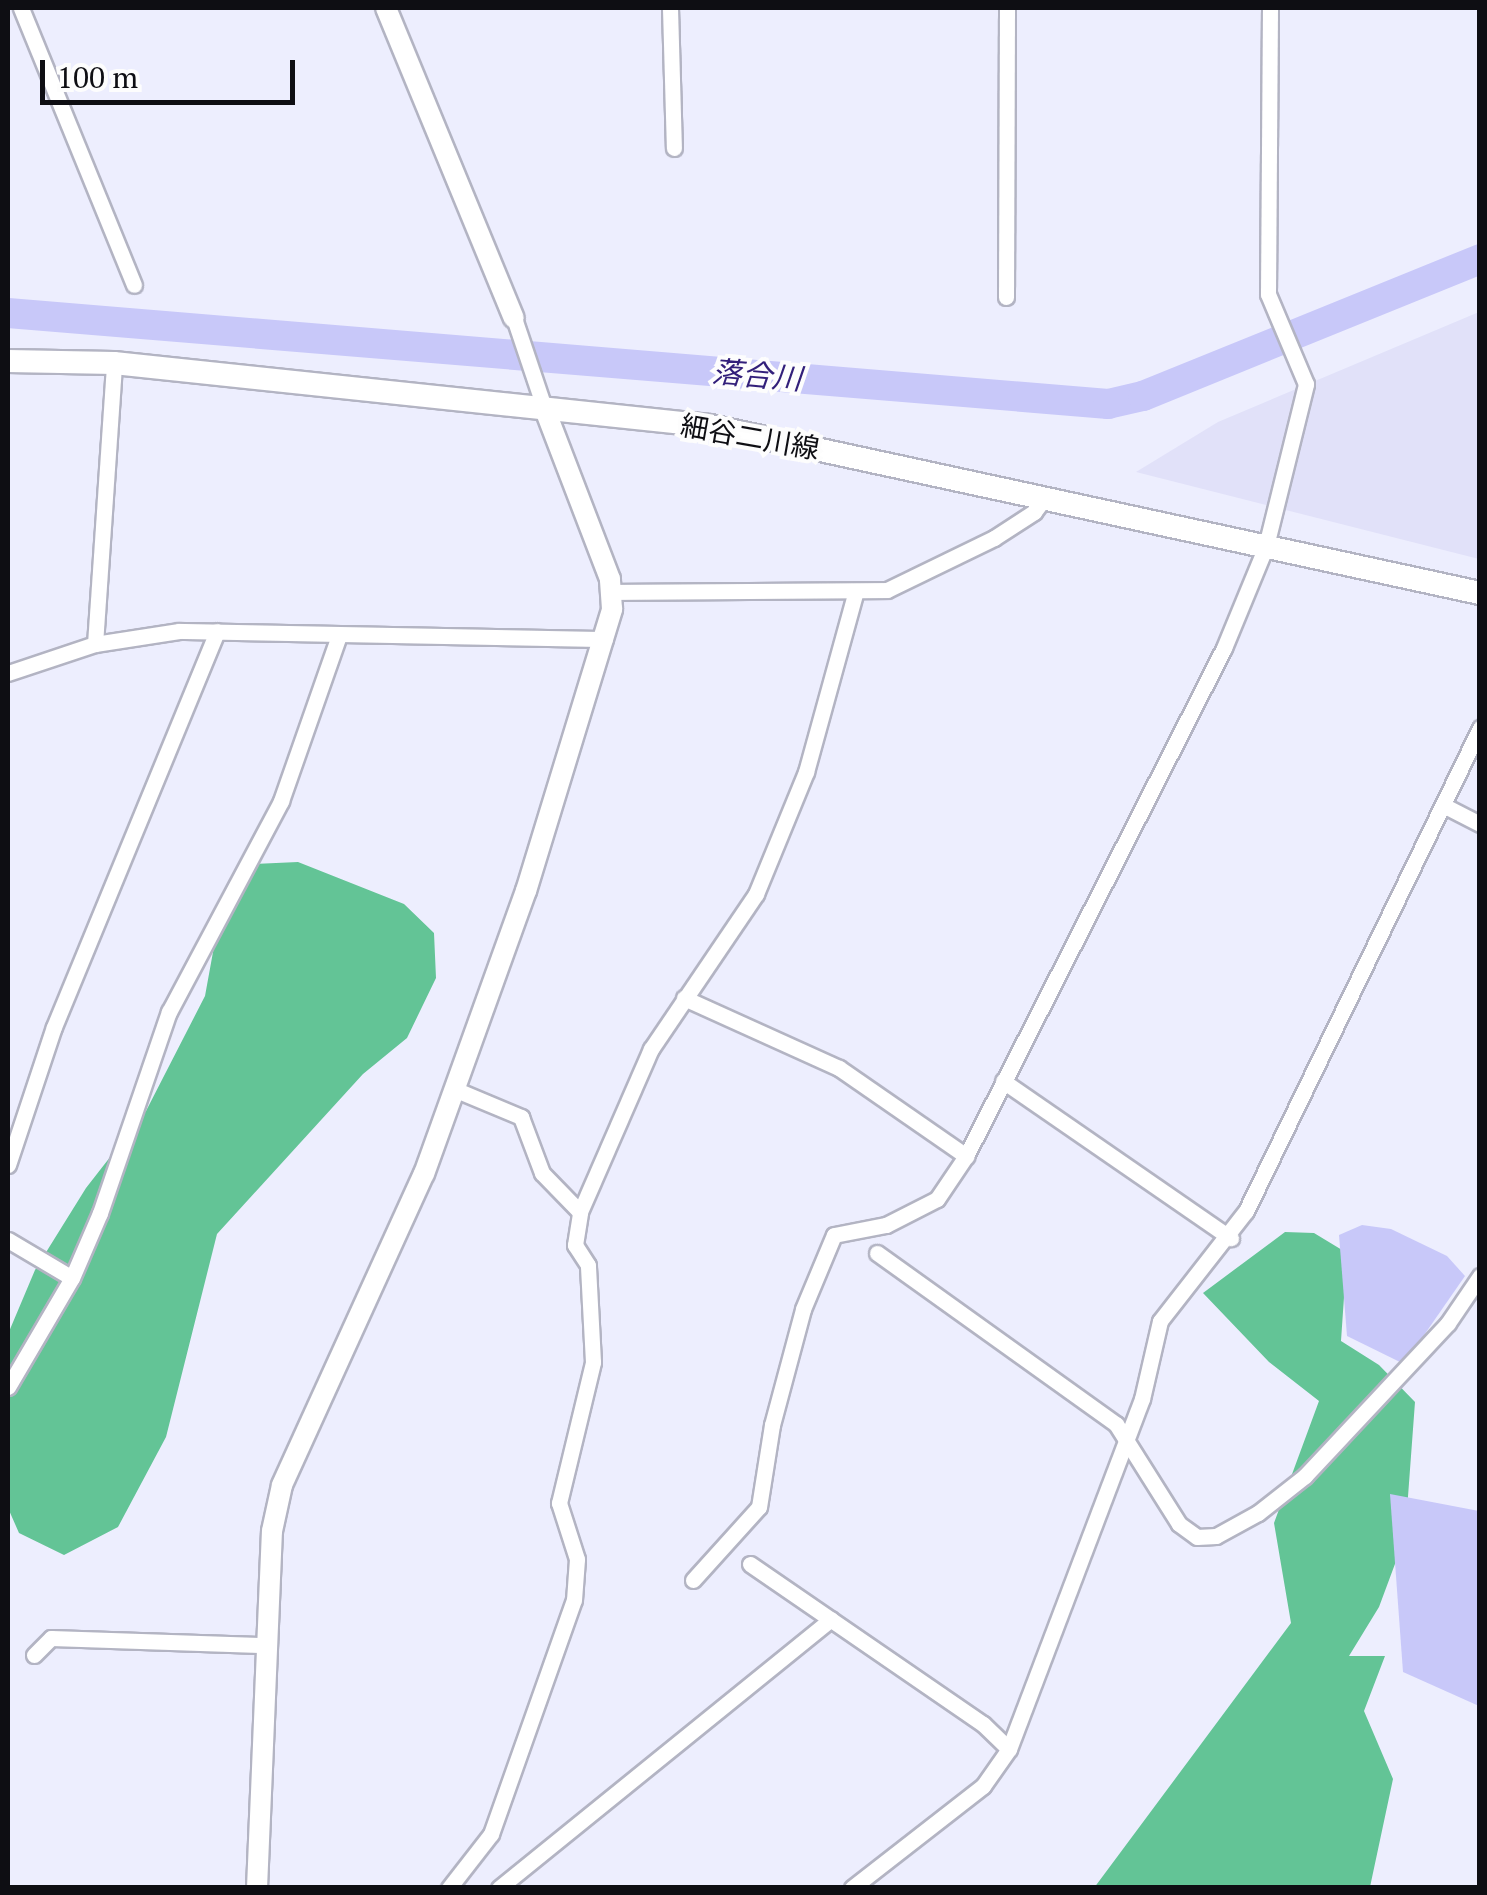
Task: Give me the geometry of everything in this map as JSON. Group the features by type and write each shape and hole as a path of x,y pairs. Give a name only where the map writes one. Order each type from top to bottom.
{"main road":[{"name":"細谷二川線","path":"8,361 114,363 541,400 710,426 1480,593"}],"street":[{"path":"22,8 134,286"},
{"path":"256,1888 272,1531 282,1485 424,1174 605,638 611,592 514,318 386,8"},
{"path":"670,8 674,148"},
{"path":"1006,8 1006,297"},
{"path":"693,1580 759,1507 772,1424 803,1309 834,1235 886,1225 937,1199 966,1156 1224,648 1266,546 1306,384 1268,294 1270,8"},
{"path":"96,644 114,363"},
{"path":"611,592 855,594 887,590 952,563 1034,512 1046,496"},
{"path":"449,1888 491,1834 574,1600 578,1559 559,1503 592,1362 588,1264 575,1245 580,1212 651,1049 756,894 806,772 855,594"},
{"path":"8,1165 54,1027 217,631"},
{"path":"8,673 96,644 217,631 338,638 605,638"},
{"path":"8,1386 72,1278 169,1012 281,802 338,638"},
{"path":"852,1888 983,1786 1009,1749 1063,1621 1127,1434 1160,1322 1230,1238 1480,728"},
{"path":"1442,805 1480,824"},
{"path":"684,998 839,1068 966,1156"},
{"path":"1003,1081 1230,1238"},
{"path":"454,1089 520,1116 542,1173 580,1212"},
{"path":"8,1240 72,1278"},
{"path":"878,1253 1127,1434 1179,1524 1197,1537 1216,1536 1305,1476 1448,1323 1480,1276"},
{"path":"750,1564 1009,1749"},
{"path":"500,1888 831,1619"},
{"path":"34,1655 52,1638 267,1646"}],"shaded area":[{"path":"1479,312 1479,559 1136,472 1218,422"}],"green space":[{"path":"298,862 404,904 434,933 436,978 407,1038 363,1074 217,1234 166,1437 118,1527 64,1555 19,1533 8,1508 8,1334 35,1270 86,1188 146,1111 205,996 219,919 252,864"},
{"path":"1285,1232 1314,1233 1347,1253 1341,1341 1379,1365 1415,1402 1405,1537 1379,1607 1349,1656 1385,1656 1364,1711 1393,1779 1370,1887 1094,1888 1291,1623 1274,1523 1319,1401 1269,1362 1203,1293"}],"water":[{"path":"1362,1225 1391,1229 1447,1256 1465,1276 1404,1364 1347,1336 1339,1235"},
{"path":"1390,1494 1479,1511 1479,1706 1403,1672"}],"waterway":[{"name":"落合川","path":"8,313 1108,404 1143,396 1480,259"}]}
